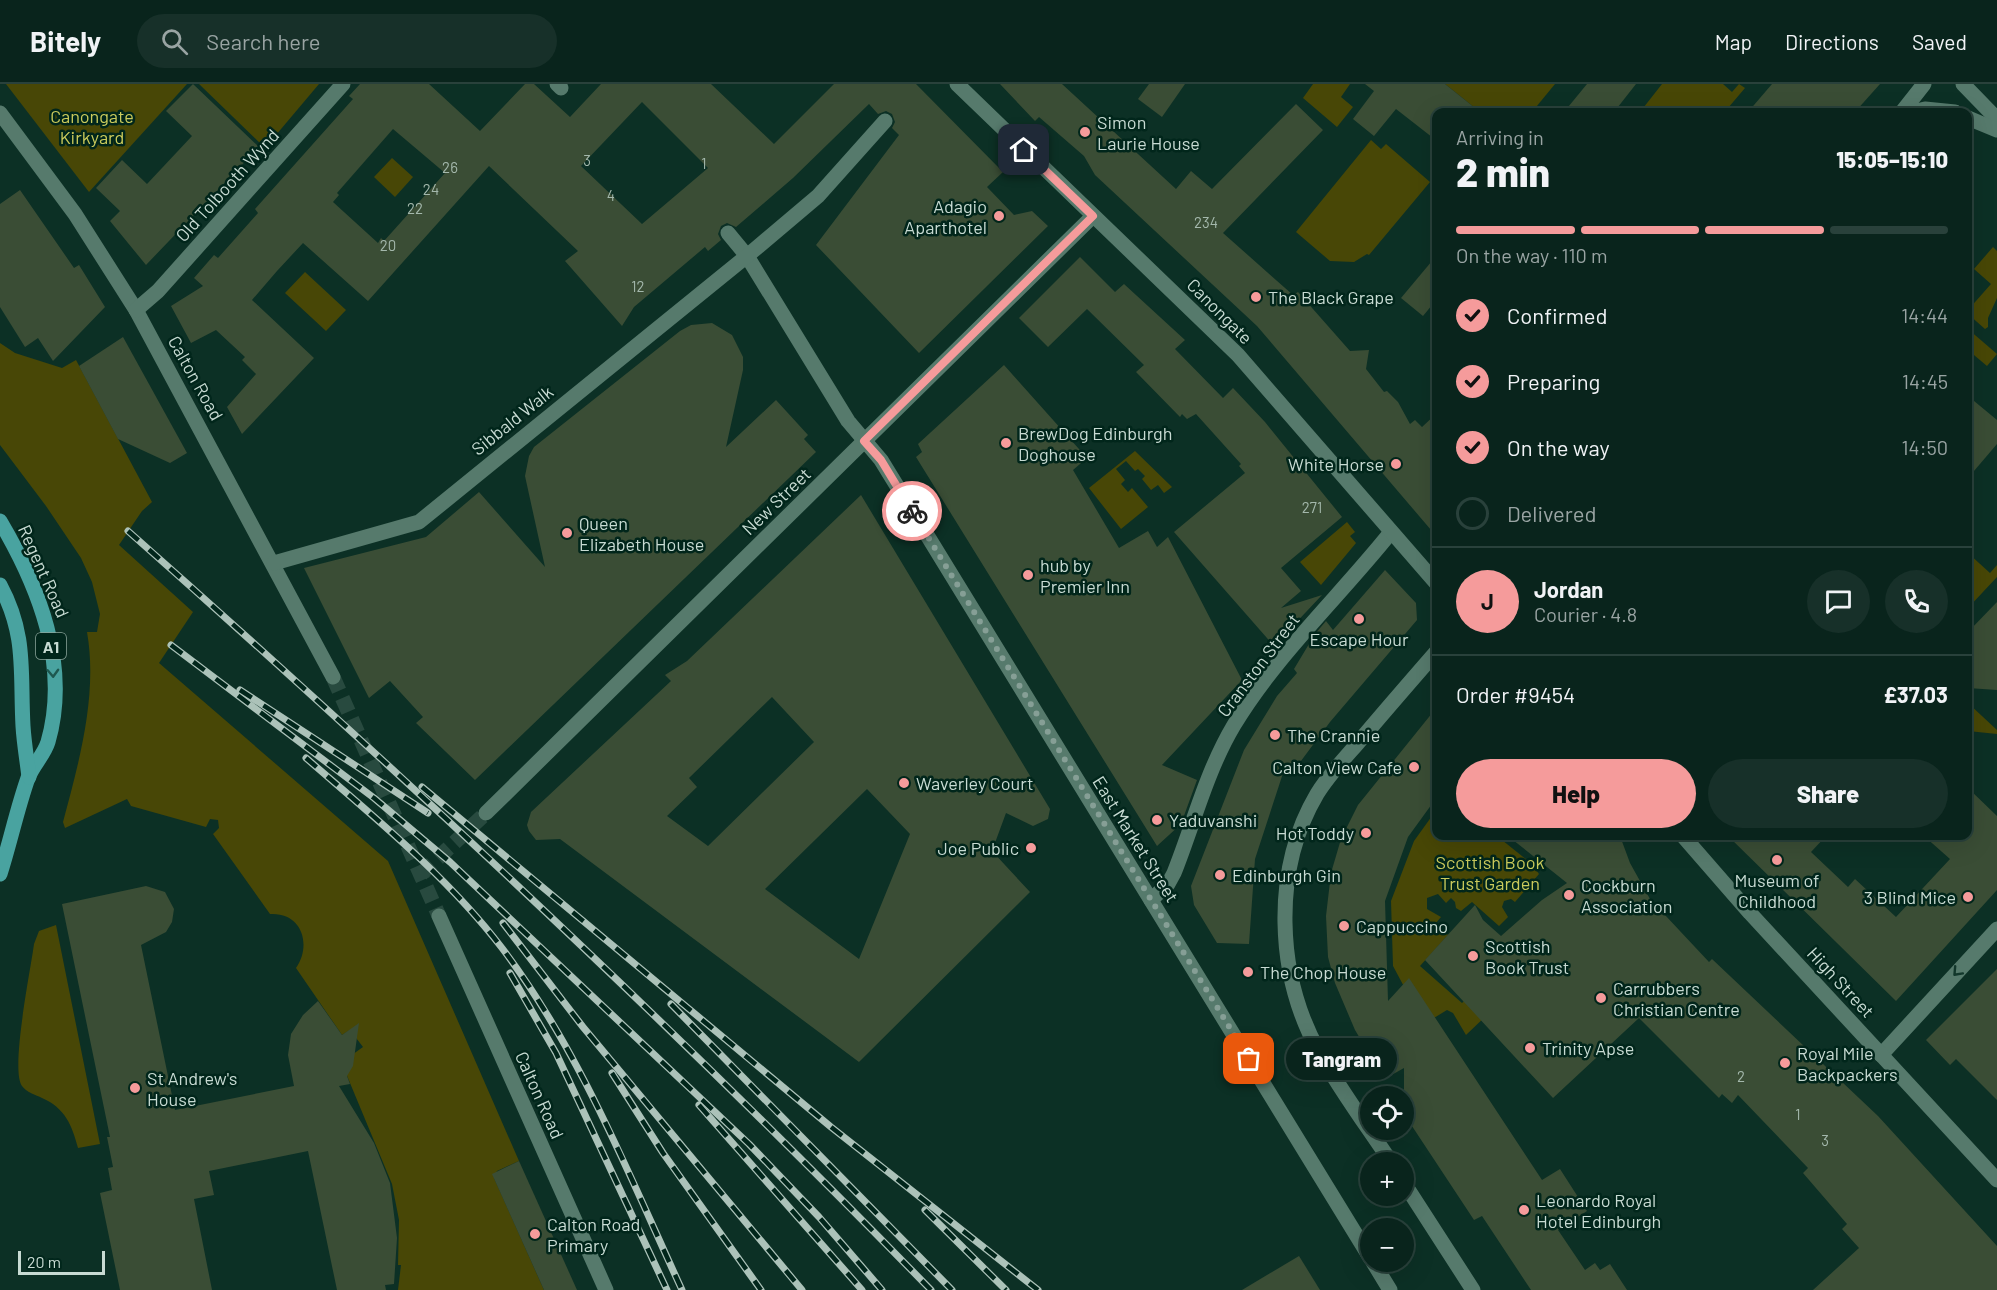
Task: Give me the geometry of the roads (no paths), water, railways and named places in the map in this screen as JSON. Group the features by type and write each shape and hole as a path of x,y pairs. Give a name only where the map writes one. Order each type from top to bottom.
{"main road":[{"name":"Regent Road","path":"0,521 32,583 51,637 53,711 48,743 29,777 0,874"},
{"name":"Regent Road","path":"0,585 20,639 23,669 23,725 29,777"}],"street":[{"name":"Old Tolbooth Wynd","path":"136,310 158,291 343,84"},
{"name":"Canongate","path":"957,84 1238,356 1432,578"},
{"path":"1905,108 1924,84"},
{"path":"1963,84 1997,119"},
{"name":"Calton Road","path":"0,113 75,214 136,310 274,563 333,677"},
{"path":"1972,120 1997,130"},
{"name":"Sibbald Walk","path":"274,563 419,522 818,196 885,121"},
{"name":"New Street","path":"486,813 1093,216"},
{"path":"728,233 747,256 848,421 864,441"},
{"name":"East Market Street","path":"864,441 881,460 1360,1240"},
{"name":"Cranston Street","path":"1151,900 1168,884 1174,873 1206,779 1234,725 1282,660 1391,532"},
{"path":"1384,1152 1319,1052 1306,1024 1290,977 1286,950 1290,868 1298,838 1318,792 1432,657"},
{"name":"High Street","path":"1687,840 1997,1180"},
{"name":"Calton Road","path":"439,916 606,1290"},
{"path":"1881,1055 1997,929"},
{"path":"1414,1199 1473,1290"},
{"name":"East Market Street","path":"1379,1272 1390,1290"}],"tunnel":[{"path":"333,677 439,916"},
{"path":"421,874 486,813"}],"railway":[{"path":"128,531 537,903 736,1095 931,1290"},
{"path":"171,645 374,798 450,862 749,1144 819,1217 882,1290"},
{"path":"240,690 428,813"},
{"path":"306,758 409,848 458,896 502,948 530,987 555,1028 601,1114 682,1290"},
{"path":"422,787 831,1127 1038,1290"},
{"path":"503,923 583,1027 802,1290"},
{"path":"510,973 556,1053 667,1290"},
{"path":"671,1004 952,1290"},
{"path":"612,1073 663,1153 761,1290"},
{"path":"699,1105 862,1290"},
{"path":"925,1210 1006,1290"}],"place":[{"name":"Simon Laurie House","path":"1085,132"},
{"name":"Adagio Aparthotel","path":"999,216"},
{"name":"The Black Grape","path":"1256,297"},
{"name":"BrewDog Edinburgh Doghouse","path":"1006,443"},
{"name":"White Horse","path":"1396,464"},
{"name":"Queen Elizabeth House","path":"567,533"},
{"name":"hub by Premier Inn","path":"1028,575"},
{"name":"Escape Hour","path":"1359,619"},
{"name":"The Crannie","path":"1275,735"},
{"name":"Calton View Cafe","path":"1414,767"},
{"name":"Waverley Court","path":"904,783"},
{"name":"Yaduvanshi","path":"1157,820"},
{"name":"Hot Toddy","path":"1366,833"},
{"name":"Joe Public","path":"1031,848"},
{"name":"Museum of Childhood","path":"1777,860"},
{"name":"Edinburgh Gin","path":"1220,875"},
{"name":"Cockburn Association","path":"1569,895"},
{"name":"3 Blind Mice","path":"1968,897"},
{"name":"Cappuccino","path":"1344,926"},
{"name":"Scottish Book Trust","path":"1473,956"},
{"name":"The Chop House","path":"1248,972"},
{"name":"Carrubbers Christian Centre","path":"1601,998"},
{"name":"Trinity Apse","path":"1530,1048"},
{"name":"Tangram","path":"1249,1059"},
{"name":"Royal Mile Backpackers","path":"1785,1063"},
{"name":"St Andrew's House","path":"135,1088"},
{"name":"Leonardo Royal Hotel Edinburgh","path":"1524,1210"},
{"name":"Calton Road Primary","path":"535,1234"}],"park label":[{"name":"Canongate Kirkyard","path":"92,126"},
{"name":"Scottish Book Trust Garden","path":"1490,872"}]}
